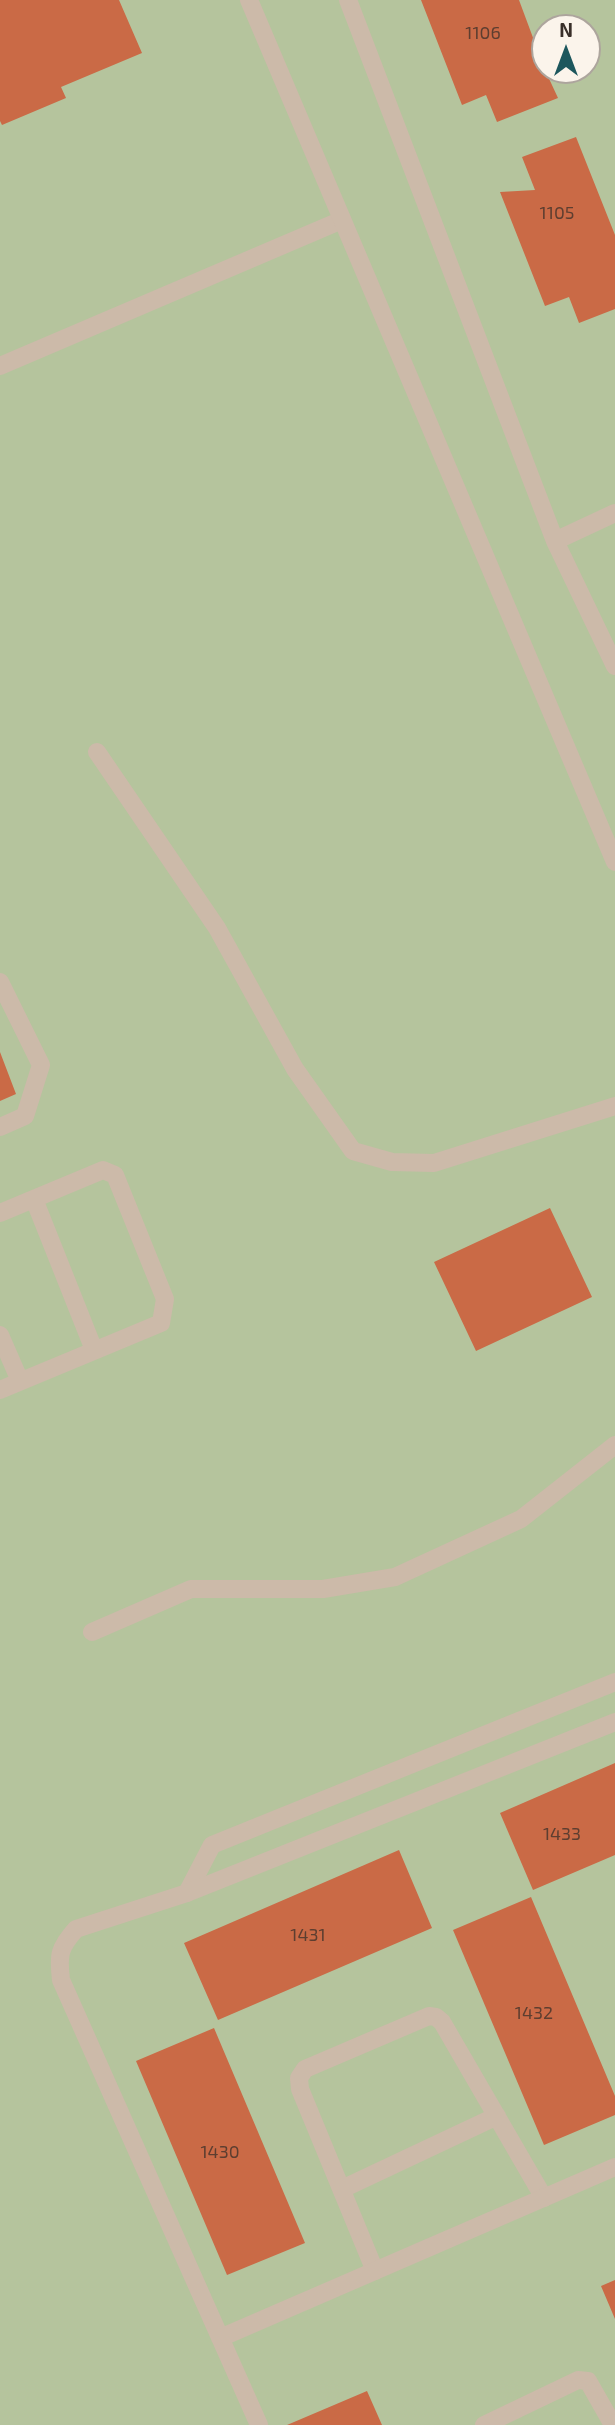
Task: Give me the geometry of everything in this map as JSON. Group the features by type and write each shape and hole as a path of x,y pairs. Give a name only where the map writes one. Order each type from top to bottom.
{"street":[{"path":"249,0 615,862"},
{"path":"348,0 555,541 615,666"},
{"path":"0,366 342,220"},
{"path":"555,541 615,513"},
{"path":"97,752 217,928 295,1069 353,1151 392,1162 434,1163 615,1106"},
{"path":"0,982 41,1065 25,1116 0,1127"},
{"path":"0,1213 103,1170 116,1175 165,1299 161,1323 0,1390"},
{"path":"34,1199 94,1350"},
{"path":"0,1335 20,1381"},
{"path":"92,1632 191,1589 323,1589 395,1577 521,1519 615,1445"},
{"path":"187,1893 212,1845 615,1682"},
{"path":"260,2425 61,1980 58,1960 63,1943 76,1929 187,1893 615,1722"},
{"path":"375,2271 300,2089 299,2078 305,2069 429,2016 436,2017 442,2022 544,2198"},
{"path":"342,2189 497,2116"},
{"path":"220,2337 615,2167"},
{"path":"484,2425 583,2379 588,2381 612,2425"}],"green space":[{"path":"0,0 615,0 615,2425 0,2425"}],"building":[{"path":"0,0 119,0 142,53 61,87 66,98 2,125"},
{"path":"421,0 519,0 531,32 531,84 552,84 558,98 497,122 486,95 462,105"},
{"path":"576,137 615,235 615,309 579,323 569,297 545,306 500,192 535,190 522,157"},
{"path":"0,1052 16,1094 0,1101"},
{"path":"550,1208 592,1297 476,1351 434,1262"},
{"path":"615,1763 615,1855 533,1890 500,1813"},
{"path":"399,1850 432,1928 218,2020 184,1943"},
{"path":"531,1897 615,2096 615,2115 544,2145 453,1930"},
{"path":"214,2028 305,2243 227,2275 136,2061"},
{"path":"615,2280 615,2319 601,2286"},
{"path":"367,2391 382,2425 287,2425"}]}
